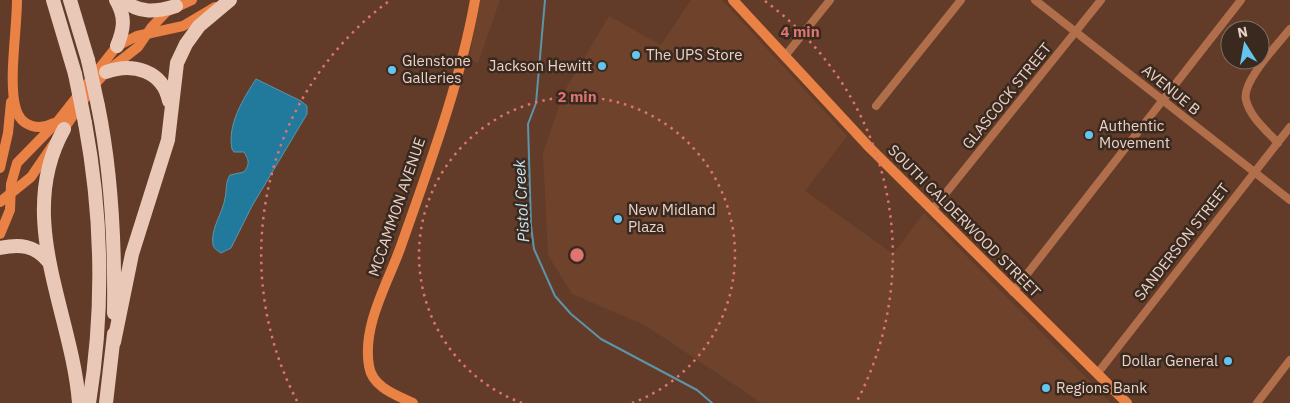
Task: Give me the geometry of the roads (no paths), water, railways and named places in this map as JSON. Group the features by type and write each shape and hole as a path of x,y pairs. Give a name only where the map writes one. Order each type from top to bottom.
{"highway":[{"path":"53,0 75,74 85,123 95,196 98,273 97,344 89,403"},
{"path":"70,0 88,60 106,150 113,224 114,342"},
{"path":"116,0 124,17 124,25 117,46"},
{"path":"123,0 137,9 145,11 176,6"},
{"path":"106,403 114,342 132,254 163,159 170,120 174,74 181,53 198,26 230,0"},
{"path":"106,72 131,68 152,74 165,90 170,120"},
{"path":"60,125 51,158 45,192 44,227 48,261 76,368 79,403"},
{"path":"0,248 14,246 31,247 42,253 48,261"}],"main road":[{"path":"0,168 8,133 13,88 17,0"},
{"path":"0,234 8,217 10,194 17,163 60,125 106,72 138,47 160,18 176,6 192,0"},
{"path":"0,202 31,177 60,125 117,46 126,40 148,33 167,31 183,26 230,0"},
{"name":"MCCAMMON AVENUE","path":"413,403 389,392 379,384 369,368 368,351 378,304 400,249 460,65 475,0"},
{"name":"SOUTH CALDERWOOD STREET","path":"733,0 870,148 933,208 1013,292 1126,403"},
{"path":"13,88 16,110 26,123 42,127 60,125"}],"street":[{"path":"785,56 830,0"},
{"path":"876,106 961,0"},
{"name":"AVENUE B","path":"1035,0 1077,31 1162,101 1290,200"},
{"name":"GLASCOCK STREET","path":"933,208 1101,0"},
{"path":"1013,292 1241,0"},
{"path":"1278,143 1252,115 1245,98 1248,83 1290,29"},
{"name":"SANDERSON STREET","path":"1097,374 1290,127"},
{"path":"1257,403 1290,360"}],"water":[{"path":"256,79 301,101 307,106 307,114 252,206 231,248 221,253 214,248 213,233 224,204 227,181 230,175 244,172 248,164 244,152 234,152 232,149 232,131 237,112"}],"waterway":[{"name":"Pistol Creek","path":"545,0 536,103 528,124 531,226 534,249 555,296 571,314 601,339 697,390 712,403"}],"place":[{"name":"The UPS Store","path":"636,55"},
{"name":"Jackson Hewitt","path":"602,66"},
{"name":"Glenstone Galleries","path":"392,70"},
{"name":"Authentic Movement","path":"1089,135"},
{"name":"New Midland Plaza","path":"618,219"},
{"name":"Dollar General","path":"1228,361"},
{"name":"Regions Bank","path":"1046,388"}]}
